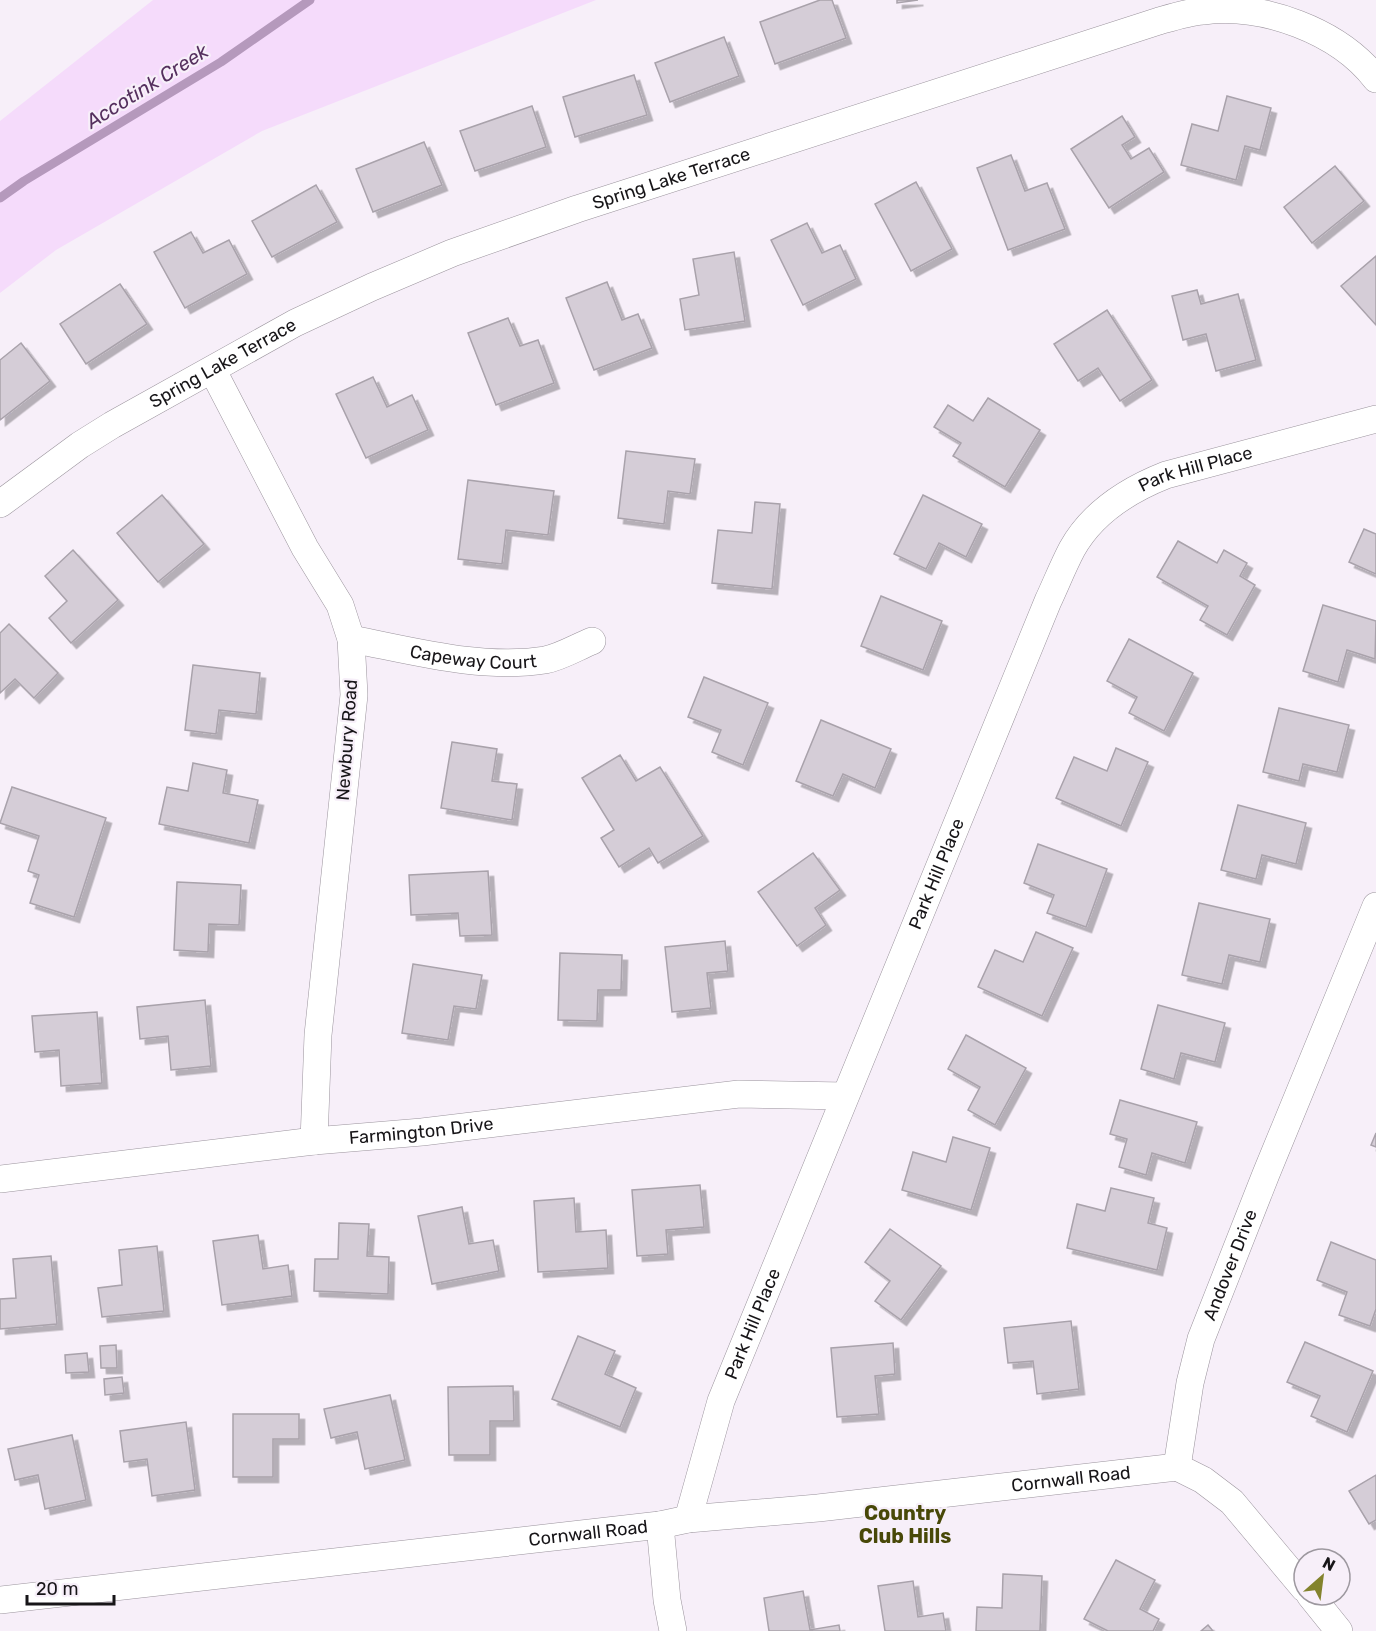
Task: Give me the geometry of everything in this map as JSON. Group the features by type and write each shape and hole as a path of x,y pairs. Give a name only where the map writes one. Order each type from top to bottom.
{"street":[{"name":"Spring Lake Terrace","path":"0,504 80,445 112,425 213,371 295,323 452,253 600,201 1159,21 1204,10 1240,10 1275,16 1326,37 1359,61 1376,79"},
{"name":"Newbury Road","path":"213,371 305,548 340,605 351,639 354,695 318,1035 314,1141"},
{"name":"Park Hill Place","path":"688,1519 721,1401 1048,601 1073,548 1108,506 1142,484 1166,475 1376,419"},
{"name":"Capeway Court","path":"351,639 464,660 509,664 548,659 592,641"},
{"name":"Andover Drive","path":"1177,1467 1190,1383 1201,1339 1376,906"},
{"name":"Farmington Drive","path":"0,1179 314,1141 422,1132 739,1094 845,1096"},
{"name":"Cornwall Road","path":"0,1600 660,1526 688,1519 818,1508 1177,1467"},
{"path":"1177,1467 1203,1480 1232,1502 1292,1574"},
{"path":"660,1526 667,1600 673,1631"},
{"path":"1320,1607 1339,1631"}],"shaded area":[{"path":"153,0 596,0 262,131 56,250 0,293 0,121"}],"building":[{"path":"820,0 832,0 846,38 775,64 760,22"},
{"path":"897,0 918,0 897,3"},
{"path":"724,37 739,76 670,102 655,63"},
{"path":"634,75 647,115 575,137 563,97"},
{"path":"1227,96 1271,108 1260,150 1245,146 1236,180 1181,165 1192,124 1218,131"},
{"path":"532,106 546,147 475,171 460,131"},
{"path":"1122,116 1135,137 1122,145 1131,159 1149,148 1164,172 1109,208 1071,149"},
{"path":"424,142 442,185 373,212 356,169"},
{"path":"1011,155 1025,191 1047,183 1065,229 1008,250 977,168"},
{"path":"1335,166 1364,201 1312,243 1284,207"},
{"path":"916,182 952,249 911,271 875,204"},
{"path":"316,185 337,222 272,257 252,221"},
{"path":"807,223 822,253 840,245 856,279 803,305 771,240"},
{"path":"191,232 203,253 229,240 247,274 185,308 154,252"},
{"path":"734,252 745,321 685,330 680,299 699,295 693,259"},
{"path":"1376,256 1376,325 1341,286"},
{"path":"607,282 622,320 638,314 652,348 594,370 566,298"},
{"path":"120,284 147,324 86,364 60,324"},
{"path":"1197,290 1201,304 1238,294 1256,360 1216,371 1206,334 1183,340 1172,296"},
{"path":"1107,310 1152,380 1120,401 1098,368 1078,381 1054,344"},
{"path":"508,318 520,346 538,340 554,383 496,405 468,333"},
{"path":"21,343 50,381 0,420 0,360"},
{"path":"373,377 387,407 412,395 428,430 366,458 336,394"},
{"path":"988,398 1040,430 1005,487 953,456 961,443 934,427 948,405 973,421"},
{"path":"626,451 695,459 690,494 668,491 664,524 618,518"},
{"path":"468,480 554,491 548,535 506,530 502,564 458,559"},
{"path":"162,495 204,544 158,582 117,533"},
{"path":"923,495 982,524 966,557 939,543 926,569 894,554"},
{"path":"755,502 780,504 772,589 712,583 718,530 752,533"},
{"path":"1364,529 1376,534 1376,574 1349,562"},
{"path":"1178,541 1217,563 1224,550 1247,563 1240,576 1255,585 1227,635 1200,620 1208,606 1157,577"},
{"path":"73,550 118,600 71,643 49,618 67,601 45,576"},
{"path":"881,596 942,621 923,670 861,646"},
{"path":"1323,605 1376,621 1375,659 1347,650 1338,682 1303,671"},
{"path":"9,624 58,673 34,698 15,679 0,693 0,633"},
{"path":"1129,639 1193,673 1164,731 1129,713 1137,697 1107,681"},
{"path":"193,665 260,673 256,714 219,710 216,734 185,730"},
{"path":"704,677 768,703 743,765 712,752 721,730 688,717"},
{"path":"1279,708 1349,725 1337,772 1303,764 1299,781 1263,772"},
{"path":"821,720 891,749 875,788 843,774 833,796 796,781"},
{"path":"452,742 497,749 492,781 517,784 512,820 441,808"},
{"path":"1116,748 1148,762 1121,826 1056,798 1074,757 1107,771"},
{"path":"620,755 636,781 660,767 703,836 658,863 649,848 619,867 601,838 614,830 582,778"},
{"path":"193,763 227,770 223,793 258,800 249,843 159,824 167,787 188,791"},
{"path":"12,787 106,818 74,917 30,903 39,875 28,871 39,836 0,823"},
{"path":"1238,805 1306,823 1296,864 1262,855 1256,879 1221,870"},
{"path":"1038,844 1107,869 1086,927 1047,913 1054,895 1024,883"},
{"path":"813,853 840,890 815,908 826,925 797,946 758,892"},
{"path":"488,871 492,935 460,936 458,913 411,915 409,875"},
{"path":"177,882 241,885 239,925 209,924 208,952 174,950"},
{"path":"1199,903 1270,919 1260,962 1229,955 1222,984 1182,975"},
{"path":"1036,932 1073,948 1042,1016 978,987 995,950 1023,962"},
{"path":"725,941 728,971 707,973 711,1008 672,1012 665,947"},
{"path":"560,953 622,955 621,990 598,990 597,1021 558,1020"},
{"path":"413,964 482,975 476,1009 454,1006 448,1040 402,1033"},
{"path":"205,1000 211,1066 171,1070 168,1036 140,1039 137,1007"},
{"path":"1158,1005 1225,1023 1215,1062 1181,1053 1174,1079 1141,1069"},
{"path":"97,1012 102,1083 61,1086 59,1050 35,1052 32,1016"},
{"path":"966,1035 1026,1068 995,1125 968,1110 980,1087 948,1069"},
{"path":"1120,1100 1197,1122 1185,1163 1152,1153 1146,1175 1119,1167 1127,1139 1110,1134"},
{"path":"1376,1133 1376,1147 1371,1145"},
{"path":"953,1137 990,1148 971,1210 902,1190 913,1152 946,1162"},
{"path":"700,1185 704,1227 666,1230 668,1254 637,1256 632,1190"},
{"path":"1111,1188 1154,1198 1148,1223 1167,1228 1157,1270 1067,1248 1077,1204 1105,1211"},
{"path":"574,1198 576,1232 606,1230 608,1268 538,1272 534,1201"},
{"path":"462,1207 469,1244 493,1240 499,1271 432,1284 418,1216"},
{"path":"339,1223 369,1224 367,1256 389,1257 388,1294 314,1291 315,1259 338,1259"},
{"path":"890,1229 941,1266 901,1320 875,1301 890,1281 865,1262"},
{"path":"258,1235 263,1269 288,1265 292,1296 222,1305 213,1241"},
{"path":"1331,1242 1376,1260 1376,1309 1370,1326 1339,1315 1347,1292 1317,1280"},
{"path":"157,1246 164,1311 102,1317 98,1288 122,1285 119,1250"},
{"path":"51,1256 57,1324 0,1329 0,1299 16,1298 13,1259"},
{"path":"1071,1321 1079,1389 1037,1394 1033,1361 1008,1363 1004,1328"},
{"path":"578,1336 615,1351 605,1374 636,1388 620,1427 552,1399"},
{"path":"1305,1342 1373,1371 1347,1432 1311,1416 1320,1396 1287,1382"},
{"path":"893,1343 895,1374 875,1376 879,1414 837,1417 831,1348"},
{"path":"116,1345 117,1368 101,1368 100,1346"},
{"path":"87,1353 89,1372 66,1373 65,1355"},
{"path":"122,1377 124,1393 105,1395 104,1379"},
{"path":"513,1386 514,1421 490,1421 490,1455 449,1455 448,1387"},
{"path":"390,1395 405,1460 365,1469 357,1432 331,1438 324,1409"},
{"path":"233,1414 299,1414 299,1439 273,1439 273,1477 233,1477"},
{"path":"186,1422 195,1490 152,1496 147,1459 124,1462 120,1431"},
{"path":"72,1435 86,1500 45,1509 38,1475 15,1480 8,1449"},
{"path":"1376,1475 1376,1520 1369,1524 1349,1491"},
{"path":"1116,1560 1155,1580 1140,1609 1159,1619 1153,1631 1108,1631 1084,1619"},
{"path":"1003,1574 1042,1576 1040,1631 976,1631 977,1607 1002,1608"},
{"path":"913,1581 918,1617 943,1613 946,1631 885,1631 878,1586"},
{"path":"803,1591 810,1630 839,1625 840,1631 769,1631 764,1598"},
{"path":"1208,1625 1213,1631 1201,1631"}],"waterway":[{"name":"Accotink Creek","path":"0,198 24,181 221,62 310,0"}],"district":[{"name":"Country Club Hills","path":"905,1524"}]}
